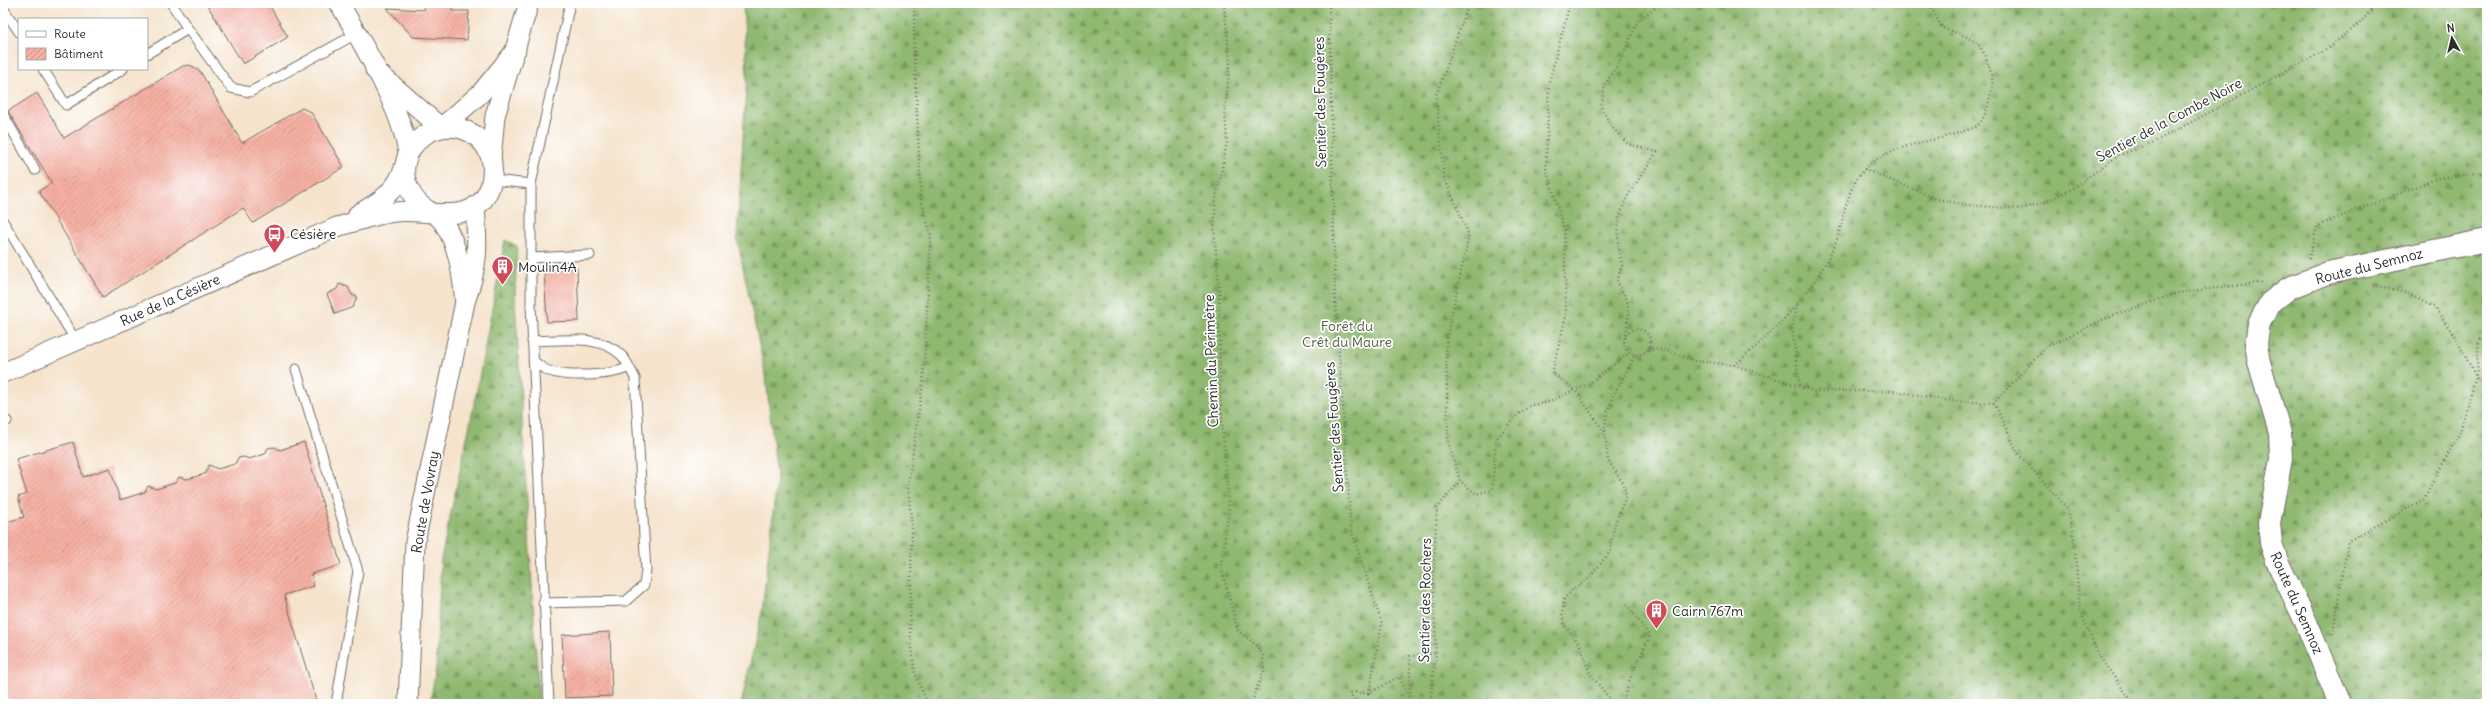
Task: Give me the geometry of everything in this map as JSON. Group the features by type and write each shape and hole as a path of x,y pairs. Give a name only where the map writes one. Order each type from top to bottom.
{"main road":[{"name":"Route du Semnoz","path":"2340,704 2306,622 2277,561 2271,543 2269,523 2281,459 2280,433 2258,362 2256,344 2259,323 2270,304 2297,286 2328,273 2487,240"}],"street":[{"path":"339,3 398,114 406,138 407,160 405,175 412,194 422,205 435,212 456,214 475,206 486,194 492,180 491,159 496,116 529,3"},
{"path":"407,160 421,137 441,128 481,93 516,50"},
{"path":"375,70 441,128 463,129 472,134 487,149 491,159"},
{"name":"Rue de la Césière","path":"3,373 337,227 387,195 397,186 407,160"},
{"name":"Route de Vovray","path":"408,704 415,542 465,302 475,275 478,259 475,206"},
{"name":"Rue de la Césière","path":"337,227 395,212 435,212"},
{"name":"Route de Vovray","path":"435,212 448,232 461,263 465,302"}],"lane":[{"path":"6,3 3,6 18,30"},
{"path":"171,3 231,88 250,92 356,34"},
{"path":"549,704 532,341 531,184 570,3"},
{"path":"148,53 188,29"},
{"path":"44,70 66,105 121,70"},
{"path":"3,114 35,170"},
{"path":"492,180 531,184"},
{"path":"3,221 76,341"},
{"path":"531,258 590,255"},
{"path":"532,341 583,340 604,344 622,356 635,378 646,571 644,585 626,601 544,603"},
{"path":"533,360 543,368 556,373 606,373 629,367"},
{"path":"296,369 358,571 336,704"}],"path":[{"path":"914,3 914,50 921,199 931,236 923,382 908,485 912,530 910,631 916,674 928,704"},
{"name":"Chemin du Périmètre","path":"1224,3 1230,61 1225,112 1227,142 1216,198 1214,228 1219,286 1220,397 1229,510 1221,566 1238,631 1256,645 1263,655 1264,671 1254,694 1254,704"},
{"name":"Sentier des Fougères","path":"1329,3 1335,296 1350,529 1382,624 1369,693"},
{"path":"1469,3 1436,96 1444,177 1469,236 1446,340 1448,441 1460,481 1476,494 1492,490 1496,439 1517,415 1531,405 1545,403 1587,385 1630,352"},
{"path":"1570,3 1549,82 1546,168 1564,230 1566,316 1552,373 1575,390 1604,433"},
{"path":"1624,342 1629,332 1639,329 1648,336 1648,348 1644,352 1636,354 1630,352 1624,342 1629,314 1627,300 1617,282 1622,265 1618,248 1619,217 1627,197 1657,152 1628,144 1611,126 1601,107 1602,94 1605,84 1620,61 1640,17 1655,8 1656,3"},
{"path":"1734,366 1766,337 1797,303 1832,250 1842,226 1848,200 1855,182 1864,169 1899,149 1914,143 1947,137 1978,126 1988,108 1993,82 1986,54 1971,38 1942,28 1929,3"},
{"name":"Sentier de la Combe Noire","path":"1864,169 1937,199 1966,205 2001,208 2027,207 2042,203 2070,190 2118,155 2154,142 2324,51 2360,23 2378,3"},
{"path":"1648,348 1668,351 1696,361 1734,366 1814,391 1838,393 1894,391 1951,401 1994,403 2046,347 2102,320 2178,293 2273,281 2297,286 2317,226 2438,178 2487,172"},
{"path":"2367,283 2406,293 2434,307 2456,338 2476,377 2487,389"},
{"path":"1797,303 1792,327 1800,387"},
{"path":"2332,640 2348,541 2423,500 2460,432 2476,377 2479,340 2487,332"},
{"path":"1614,704 1590,674 1580,645 1564,625 1562,614 1564,599 1573,589 1588,579 1610,552 1612,531 1626,496 1624,484 1608,460 1604,433 1612,398 1636,354"},
{"path":"1994,403 2017,452 2067,508 2074,540 2080,611 2099,656 2134,704"},
{"name":"Sentier des Rochers","path":"1430,704 1436,653 1432,582 1437,508 1460,481"},
{"path":"1622,704 1631,676 1650,636 1625,602"},
{"path":"1356,704 1349,692 1369,693 1399,677 1410,698 1410,656 1436,653"}],"green space":[{"name":"Forêt du Crêt du Maure","path":"743,3 2487,3 2487,704 741,704 762,611 777,478 766,378 737,238 747,73"},
{"path":"505,240 517,246 515,298 539,704 430,704 436,668 441,559 474,405"}],"building":[{"path":"206,3 268,3 288,37 243,64"},
{"path":"425,3 452,3 452,11 469,11 467,40 413,37 387,8 424,10"},
{"path":"190,65 200,71 242,143 302,108 311,112 344,167 253,223 243,208 103,297 39,191 52,183 8,111 37,93 64,138 183,66"},
{"path":"577,268 579,321 547,322 544,269"},
{"path":"339,284 348,287 352,295 357,297 353,307 335,314 327,294 337,289"},
{"path":"73,442 83,477 110,468 120,500 145,492 148,486 156,489 175,483 179,477 187,479 205,474 209,465 218,469 235,464 238,458 244,457 249,459 265,454 268,448 274,447 280,450 304,442 341,565 311,574 314,586 284,595 317,704 3,704 3,523 24,517 18,497 27,494 16,459"},
{"path":"610,632 612,696 565,698 562,635"}],"place":[{"name":"Césière","path":"274,254"},
{"name":"Moulin4A","path":"502,286"},
{"name":"Cairn 767m","path":"1657,630"}]}
